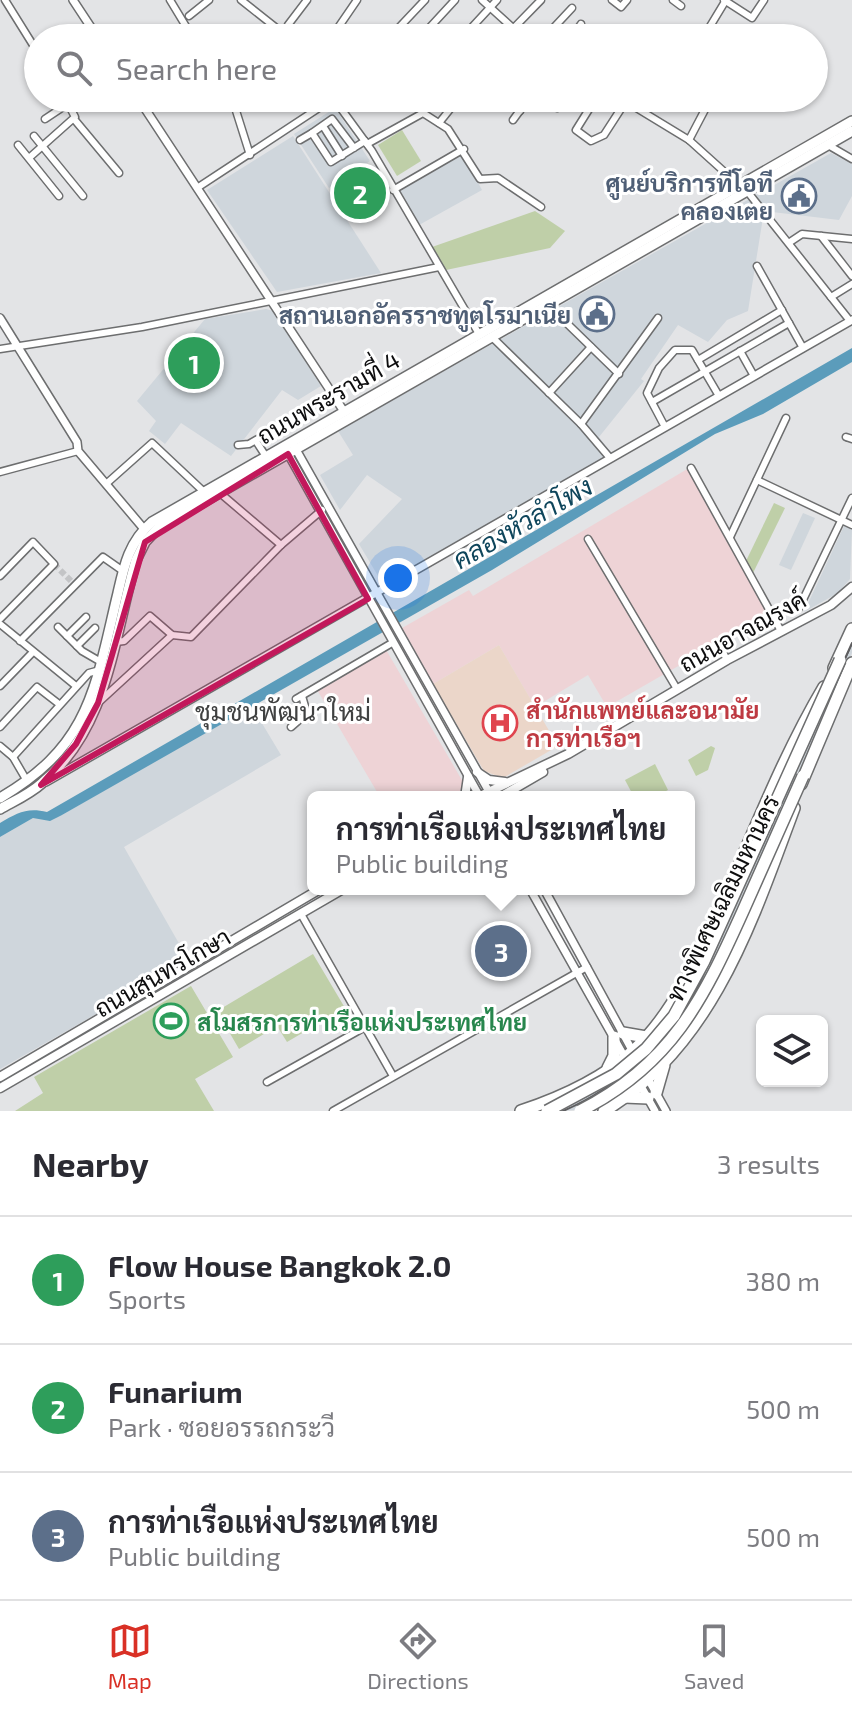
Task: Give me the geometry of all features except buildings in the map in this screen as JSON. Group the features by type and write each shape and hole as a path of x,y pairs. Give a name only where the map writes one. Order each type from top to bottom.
{"highway":[{"name":"ทางพิเศษเฉลิมมหานคร","path":"547,1111 616,1074 646,1049 674,1016 704,961 852,629"},
{"path":"521,1111 569,1092 629,1054 646,1037 676,995 716,916 795,739 840,660"},
{"name":"ทางพิเศษเฉลิมมหานคร","path":"580,1111 640,1074 684,1026 720,962 852,663"},
{"path":"604,1111 664,1064 697,1025 718,990 755,907 803,776"},
{"path":"608,1068 619,1035 646,1037"},
{"path":"624,1097 652,1096 664,1064"}],"main road":[{"name":"ถนนพระรามที่ 4","path":"0,809 41,785 76,744 98,703 136,560 145,542 167,522 219,493 343,410 548,305 743,188 828,145 850,128"},
{"name":"ถนนพระรามที่ 4","path":"0,798 47,767 78,727 101,666 130,548 144,529 265,455 290,447 485,338 850,128"},
{"name":"ถนนอาจณรงค์","path":"510,789 727,660 851,592"},
{"name":"ถนนอาจณรงค์","path":"510,789 851,592"},
{"path":"467,791 473,775 510,789"},
{"name":"ถนนสุนทรโกษา","path":"0,1083 310,895"},
{"name":"ถนนสุนทรโกษา","path":"0,1083 333,895"},
{"path":"0,1083 138,997"}],"street":[{"path":"5,0 24,31"},
{"path":"73,0 89,24"},
{"path":"170,0 185,24"},
{"path":"189,16 209,0"},
{"path":"241,0 271,24"},
{"path":"289,24 307,0"},
{"path":"341,24 357,0"},
{"path":"402,24 425,0"},
{"path":"434,24 455,0"},
{"path":"482,0 509,24"},
{"path":"475,24 497,0"},
{"path":"519,24 541,0"},
{"path":"612,0 621,7 627,0"},
{"path":"673,0 681,6"},
{"path":"711,24 725,0 752,18 764,0"},
{"path":"557,24 572,8"},
{"path":"45,119 54,112"},
{"path":"29,158 74,119 74,112"},
{"path":"147,112 343,410"},
{"path":"236,112 250,155"},
{"path":"197,188 313,112"},
{"path":"344,112 485,338 549,393 610,458"},
{"path":"439,123 448,112"},
{"path":"513,120 519,112"},
{"path":"587,112 577,128 591,141 604,135 616,112"},
{"path":"41,785 851,321 790,242 743,188 689,140 643,112"},
{"path":"689,140 704,112"},
{"path":"312,133 330,161 420,113 439,123 464,149 481,180 498,178 541,207"},
{"path":"74,119 119,173"},
{"path":"300,140 334,120 354,148"},
{"path":"323,126 342,156"},
{"path":"34,136 83,196"},
{"path":"18,145 59,196"},
{"path":"828,145 852,159"},
{"path":"393,190 464,149"},
{"path":"790,242 802,234 852,239"},
{"path":"821,236 852,276"},
{"path":"757,266 803,348"},
{"path":"0,349 142,327 439,267"},
{"path":"831,297 852,284"},
{"path":"548,305 619,374"},
{"path":"698,360 782,310"},
{"path":"0,318 77,442 78,451 144,529"},
{"path":"581,424 658,318"},
{"path":"652,402 789,323"},
{"path":"549,393 591,347"},
{"path":"665,427 648,389 669,355 685,349 692,350 719,396"},
{"path":"740,351 754,376"},
{"path":"730,537 786,418"},
{"path":"238,445 256,441 280,426"},
{"path":"256,441 265,455"},
{"path":"106,484 152,443 203,491"},
{"path":"290,447 322,510 337,530 376,614 426,692"},
{"path":"290,447 385,609 426,692 481,791"},
{"path":"0,472 78,451"},
{"path":"691,468 781,631"},
{"path":"757,480 852,525"},
{"path":"219,493 281,545"},
{"path":"799,608 852,498"},
{"path":"116,642 124,641 150,616 172,635 191,637 281,545 322,510"},
{"path":"588,539 677,689"},
{"path":"0,576 33,542 54,564 0,622 76,686"},
{"path":"20,641 103,557 123,571"},
{"path":"67,636 86,617"},
{"path":"13,757 76,686 101,666 58,627"},
{"path":"77,646 95,628"},
{"path":"98,703 172,635"},
{"path":"291,727 307,713 299,698 390,639"},
{"path":"719,644 727,660"},
{"path":"0,686 33,652"},
{"path":"0,727 37,687 59,704"},
{"path":"0,746 13,757 27,782"},
{"path":"533,895 575,971 619,1035"},
{"path":"547,895 652,1096 666,1111"},
{"path":"301,914 393,1076"},
{"path":"333,1111 575,971 587,967"},
{"path":"267,1082 365,1027"},
{"path":"652,1096 655,1111"}],"highlighted area":[{"path":"288,454 368,599 41,785 76,744 98,703 145,542"}],"shaded area":[{"path":"329,112 338,112 370,161 329,188 294,134"},
{"path":"293,136 381,273 277,292 207,190"},
{"path":"831,153 852,164 852,196 839,220 764,211 748,311 727,320 708,342 678,325 641,379 644,381 599,437 612,454 384,586 359,544 402,499 367,475 340,510 320,475 353,455 338,431"},
{"path":"463,155 482,190 419,225 400,190"},
{"path":"266,309 273,311 321,386 298,400 282,390 231,456 181,423 165,444 149,431 156,421 137,401 205,319"},
{"path":"689,468 769,614 607,707 588,675 535,707 499,645 433,684 402,628 469,590 473,596"},
{"path":"803,513 815,518 791,570 779,565"},
{"path":"844,526 852,529 850,579 838,593 804,612"},
{"path":"852,633 852,653 707,979 669,1037 634,1072 576,1110 553,1111 649,1048"},
{"name":"สำนักแพทย์และอนามัย การท่าเรือฯ","path":"499,645 558,746 503,778 484,771 433,684"},
{"path":"385,648 463,782 460,791 376,791 316,688"},
{"path":"251,705 281,755 124,847 189,961 0,1069 0,837 33,818 62,815"}],"green space":[{"path":"402,130 421,161 397,176 378,145"},
{"path":"535,211 565,231 550,248 446,270 432,247"},
{"path":"774,503 785,508 753,573 746,561"},
{"path":"711,746 715,748 708,770 696,776 688,760"},
{"path":"655,764 668,790 631,791 625,780"},
{"path":"313,954 345,1008 287,1042 277,1026 239,1049 217,1011"},
{"name":"สโมสรการท่าเรือแห่งประเทศไทย","path":"191,986 233,1057 195,1079 214,1111 15,1111 43,1093 34,1077"}],"water":[{"path":"852,348 852,362 763,414 715,434 492,570 62,815 50,821 33,818 0,837 0,823 6,819 28,811 47,812"}],"tunnel":[{"path":"54,564 75,585"}],"railway":[{"path":"563,1111 604,1089 639,1061 669,1028 696,991 852,643"}],"place":[{"name":"Funarium","path":"360,193"},
{"name":"ศูนย์บริการทีโอที คลองเตย","path":"799,196"},
{"name":"สถานเอกอัครราชทูตโรมาเนีย","path":"597,314"},
{"name":"Flow House Bangkok 2.0","path":"194,363"},
{"name":"สำนักแพทย์และอนามัย การท่าเรือฯ","path":"500,723"},
{"name":"การท่าเรือแห่งประเทศไทย","path":"501,951"},
{"name":"สโมสรการท่าเรือแห่งประเทศไทย","path":"171,1021"}],"district":[{"name":"ชุมชนพัฒนาใหม่","path":"283,710"}],"water label":[{"name":"คลองหัวลำโพง","path":"522,522"}]}
